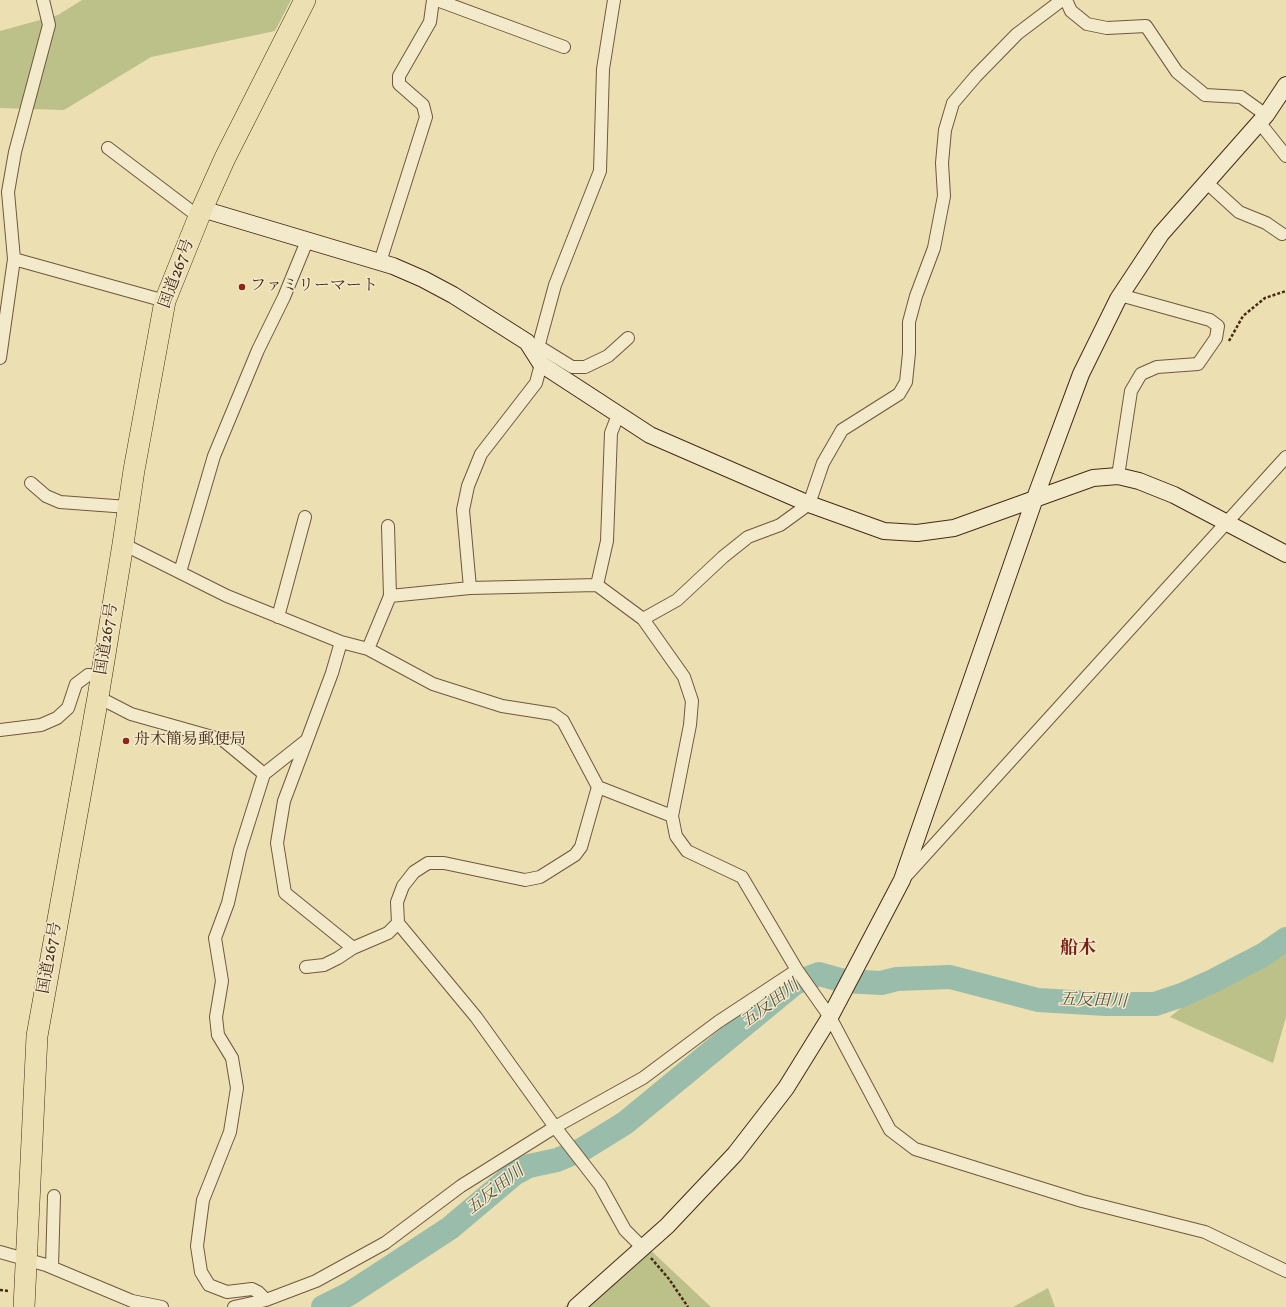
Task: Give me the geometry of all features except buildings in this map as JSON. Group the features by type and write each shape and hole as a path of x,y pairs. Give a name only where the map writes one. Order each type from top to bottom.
{"highway":[{"name":"国道267号","path":"24,1302 38,1036 102,676 128,507 165,301 225,158 305,0"}],"street":[{"path":"0,358 5,281 14,259 8,192 15,152 49,25 42,0"},
{"path":"380,262 426,117 423,105 399,84 399,76 430,22 433,0"},
{"path":"437,0 564,47"},
{"path":"470,588 463,510 468,486 481,454 536,383 538,355 555,285 600,171 603,69 614,0"},
{"path":"643,619 677,600 723,556 748,537 780,525 809,504 823,463 842,430 899,394 906,382 909,353 909,322 916,296 934,248 944,196 942,163 945,130 953,103 976,76 1017,34 1062,0"},
{"path":"1066,0 1071,11 1087,24 1107,28 1146,26 1177,72 1205,94 1241,97 1263,119 1286,156"},
{"path":"576,1307 667,1226 735,1154 786,1088 830,1017 902,880 1035,498 1081,374 1120,295 1162,234 1206,182 1263,119 1286,85"},
{"path":"108,148 201,213 380,262 423,279 453,295 528,342 538,355 618,415 650,435 809,504 884,531 917,533 954,528 1093,478 1118,476 1139,481 1174,495 1286,554"},
{"path":"1206,182 1239,212 1266,223 1282,234"},
{"path":"180,572 214,456 258,350 284,297 307,241"},
{"path":"14,259 165,301"},
{"path":"1118,476 1132,392 1141,374 1157,367 1198,364 1216,338 1218,326 1210,320 1120,295"},
{"path":"538,355 572,366 585,367 608,356 628,338"},
{"path":"597,585 607,541 611,433 618,415"},
{"path":"902,880 1286,457"},
{"path":"31,482 46,496 60,502 128,507"},
{"path":"278,617 305,517"},
{"path":"368,649 390,596 388,526"},
{"path":"123,544 227,596 341,642 368,649 433,684 502,706 553,714 563,721 598,786 672,816"},
{"path":"390,596 470,588 597,585 643,619 684,677 692,701 690,725 672,816 676,836 687,851 742,877 797,970 830,1017 890,1130 915,1149 1082,1201 1205,1232 1286,1271"},
{"path":"341,642 332,673 284,801 277,843 285,894 353,948"},
{"path":"0,730 41,725 56,718 68,708 76,684 88,675 102,676"},
{"path":"98,697 131,714 223,740 264,774"},
{"path":"266,1300 258,1292 252,1289 227,1292 209,1285 201,1272 197,1246 203,1200 230,1132 237,1088 232,1058 218,1035 216,1017 222,981 215,938 228,903 240,850 264,774 307,740"},
{"path":"598,786 581,847 575,855 540,877 525,880 444,863 428,863 414,872 403,886 397,902 398,923 476,1017 555,1127 600,1185 624,1230 643,1248"},
{"path":"306,968 324,965 353,948 388,933 398,923"},
{"path":"234,1307 266,1300 316,1282 385,1243 461,1186 555,1127 643,1078 718,1022 797,970"},
{"path":"52,1267 54,1196"},
{"path":"0,1252 27,1258 52,1267 132,1301 162,1307"}],"path":[{"path":"1225,348 1244,316 1265,298 1286,291"},
{"path":"643,1248 669,1279 688,1307"}],"green space":[{"path":"82,0 291,0 275,31 151,57 64,110 0,108 0,31 58,15"},
{"path":"1286,946 1286,1017 1273,1063 1170,1017 1226,972"},
{"path":"644,1244 711,1307 564,1307"},
{"path":"1048,1288 1055,1307 1013,1307"}],"waterway":[{"name":"五反田川","path":"323,1307 349,1294 450,1228 514,1174 529,1166 557,1160 583,1149 625,1123 795,983 819,974 844,981 881,983 897,979 950,977 1038,1000 1106,1004 1155,1004 1182,995 1213,981 1263,955 1286,939"}],"place":[{"name":"ファミリーマート","path":"242,287"},
{"name":"舟木簡易郵便局","path":"126,741"}],"district":[{"name":"船木","path":"1078,950"}]}
